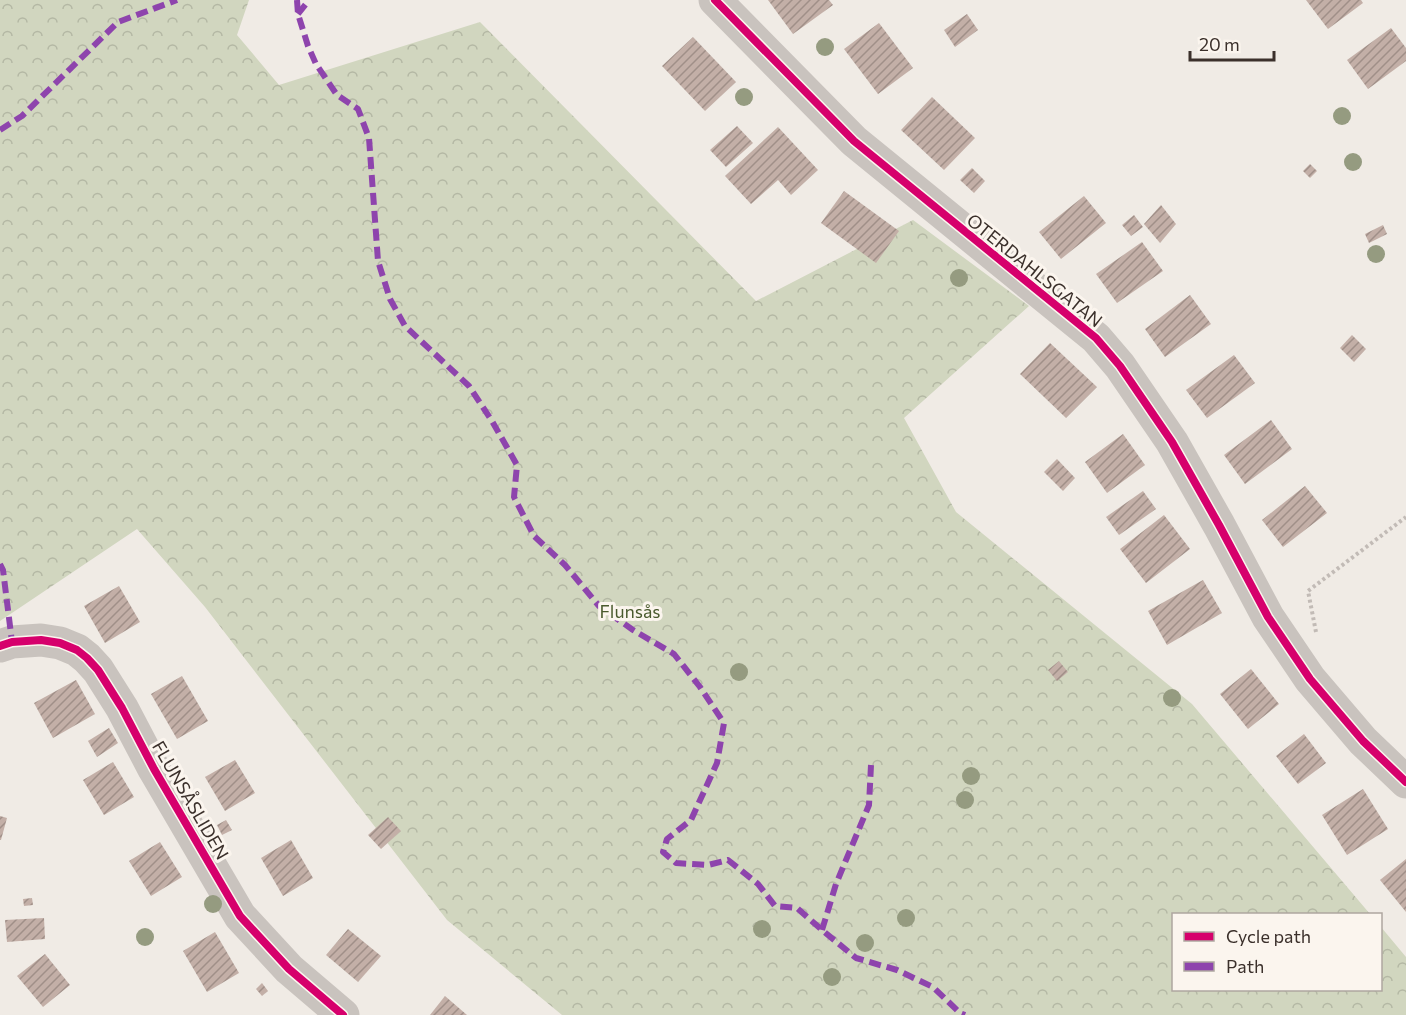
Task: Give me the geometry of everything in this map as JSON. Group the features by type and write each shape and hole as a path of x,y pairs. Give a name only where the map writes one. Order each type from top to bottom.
{"street":[{"name":"OTERDAHLSGATAN","path":"715,0 854,141 1096,338 1120,366 1172,442 1220,525 1268,617 1310,679 1363,741 1406,782"},
{"name":"FLUNSÅSLIDEN","path":"0,646 12,642 41,640 60,643 77,650 87,658 98,670 122,708 154,769 240,916 289,969 343,1015"}],"path":[{"path":"1310,679 1320,652 1308,591 1406,517"}],"green space":[{"name":"Flunsås","path":"0,0 249,0 237,35 279,85 480,22 756,301 913,220 1029,306 904,418 956,512 1192,704 1369,913 1172,913 1172,991 1382,991 1382,928 1406,957 1406,1015 562,1015 447,920 205,607 137,529 0,621"}],"building":[{"path":"768,0 829,0 833,5 793,34"},
{"path":"1306,0 1361,0 1363,3 1328,29"},
{"path":"967,14 978,30 955,47 944,30"},
{"path":"879,23 913,68 878,94 844,49"},
{"path":"1391,28 1406,48 1406,61 1368,89 1347,60"},
{"path":"693,37 736,82 705,111 662,66"},
{"path":"932,97 975,138 944,170 901,130"},
{"path":"737,126 753,143 726,167 710,150"},
{"path":"778,127 818,170 791,195 778,180 751,204 725,176"},
{"path":"1310,164 1317,171 1310,178 1303,171"},
{"path":"972,168 985,181 974,193 960,180"},
{"path":"844,191 899,231 876,263 821,223"},
{"path":"1084,196 1106,223 1061,259 1039,232"},
{"path":"1161,205 1176,224 1160,243 1144,224"},
{"path":"1134,215 1143,227 1131,236 1122,225"},
{"path":"1383,225 1387,234 1369,243 1365,234"},
{"path":"1142,242 1163,271 1117,303 1096,274"},
{"path":"1190,295 1211,324 1165,357 1145,329"},
{"path":"1352,335 1366,349 1354,362 1340,348"},
{"path":"1050,343 1097,387 1066,418 1020,374"},
{"path":"1234,355 1255,383 1207,418 1186,390"},
{"path":"1271,420 1292,449 1245,484 1224,455"},
{"path":"1123,434 1145,465 1107,493 1085,462"},
{"path":"1057,459 1075,478 1063,491 1044,472"},
{"path":"1305,486 1327,513 1283,547 1262,520"},
{"path":"1143,491 1156,509 1119,535 1106,517"},
{"path":"1164,515 1190,549 1146,583 1120,549"},
{"path":"1203,580 1222,613 1167,645 1148,611"},
{"path":"119,586 140,622 105,643 84,606"},
{"path":"1059,661 1068,672 1057,681 1048,670"},
{"path":"1251,669 1279,704 1248,729 1220,694"},
{"path":"182,676 208,721 177,739 151,694"},
{"path":"76,680 95,714 53,738 34,703"},
{"path":"109,728 118,743 97,757 88,741"},
{"path":"1304,734 1326,763 1298,784 1276,756"},
{"path":"235,760 255,793 225,811 205,777"},
{"path":"113,762 134,797 104,815 83,780"},
{"path":"1363,789 1388,829 1347,855 1322,815"},
{"path":"0,816 7,818 1,840 0,840"},
{"path":"388,817 401,831 381,849 368,835"},
{"path":"226,820 232,830 222,835 217,825"},
{"path":"291,840 313,878 283,896 261,858"},
{"path":"160,842 182,877 151,896 129,861"},
{"path":"1406,859 1406,912 1380,880"},
{"path":"32,898 33,905 24,906 23,899"},
{"path":"44,918 45,939 7,942 5,920"},
{"path":"348,929 381,956 358,982 326,955"},
{"path":"215,932 239,973 207,992 183,951"},
{"path":"45,954 70,985 43,1007 17,976"},
{"path":"262,983 268,991 262,996 256,989"},
{"path":"445,996 467,1015 430,1015"}],"marked path":[{"path":"0,130 22,116 118,22 177,0"},
{"path":"297,0 298,14 316,64 337,95 358,109 369,138 378,261 390,299 405,326 469,386 492,421 517,465 514,497 534,536 565,565 599,606 633,630 674,654 724,723 717,763 691,820 667,839 663,852 676,863 708,865 728,860 758,884 775,906 797,908 856,958 897,970 933,987 965,1015"},
{"path":"298,14 309,0"},
{"path":"0,564 3,570 12,642"},
{"path":"822,930 836,884 869,805 871,765"}],"cycle path":[{"path":"715,0 854,141 1096,338 1120,366 1172,442 1268,617 1310,679 1363,741 1406,782"},
{"path":"0,646 12,642 41,640 60,643 77,650 87,658 98,670 122,708 154,769 240,916 289,969 343,1015"}]}
